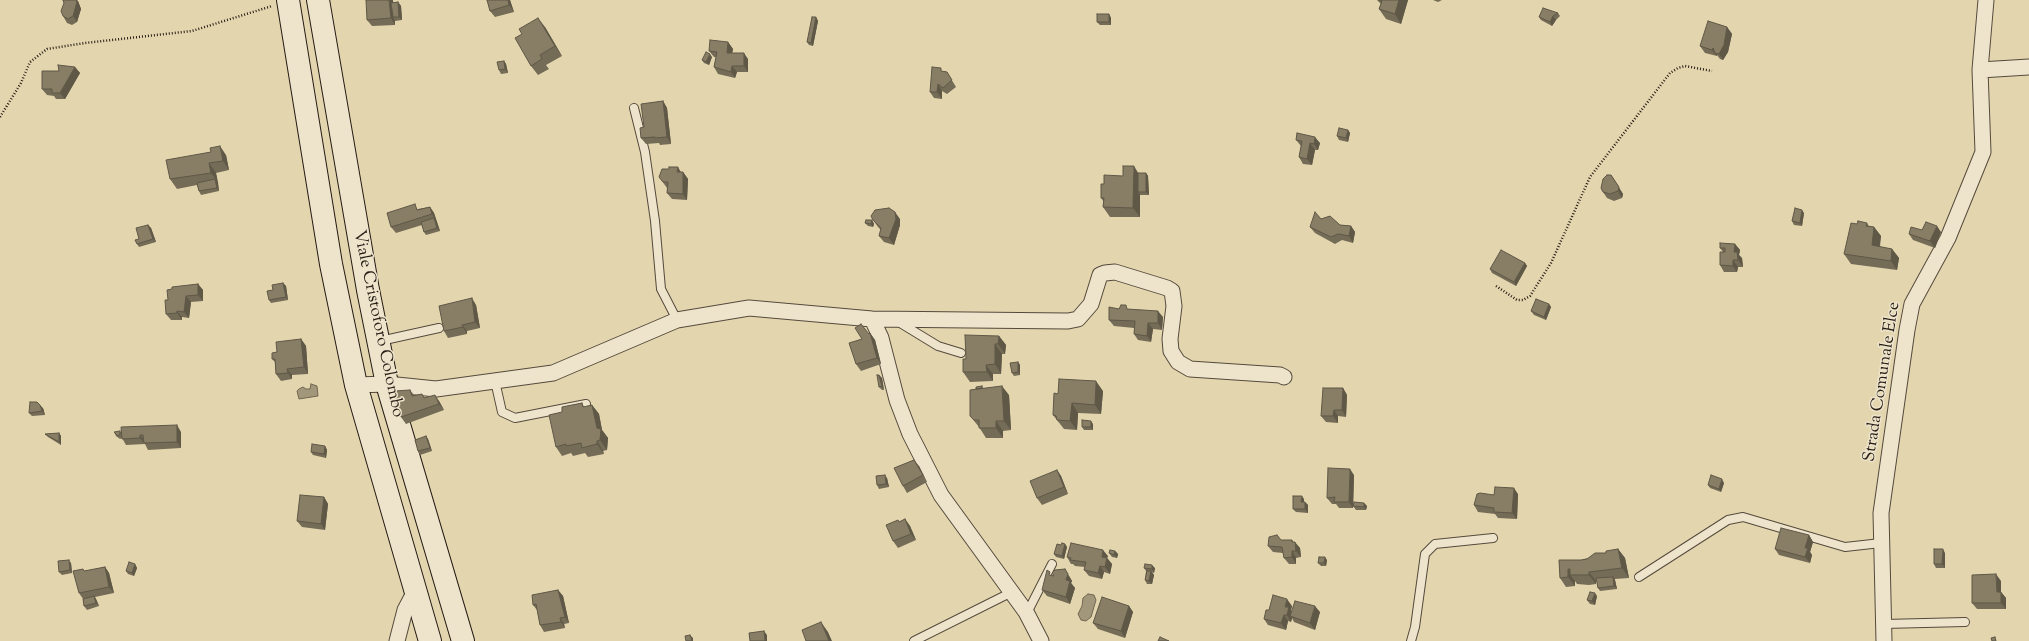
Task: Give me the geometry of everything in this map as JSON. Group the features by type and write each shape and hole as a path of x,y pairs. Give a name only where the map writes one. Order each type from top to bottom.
{"main road":[{"name":"Viale Cristoforo Colombo","path":"318,0 366,282 387,384 463,641"},
{"name":"Viale Cristoforo Colombo","path":"288,1 331,264 356,385 430,641"}],"street":[{"name":"Strada Comunale Elce","path":"1884,641 1881,513 1912,304 1948,238 1983,152 1980,70 1986,0"},
{"path":"1980,70 2029,67"},
{"path":"356,385 387,384 436,389 553,373 677,320 749,308 872,320 1068,321 1078,319 1091,304 1100,275 1105,272 1115,272 1167,288 1172,291 1174,306 1170,339 1171,352 1178,362 1190,369 1280,375 1284,377"},
{"path":"872,320 881,338 897,400 910,434 941,495 1027,613 1041,641"},
{"path":"397,641 405,610 415,591"}],"lane":[{"path":"634,108 645,152 654,214 661,289 677,320"},
{"path":"893,319 938,346 961,353"},
{"path":"378,342 440,328"},
{"path":"495,381 502,412 515,418 586,404"},
{"path":"1639,577 1728,520 1743,517 1845,547 1881,543"},
{"path":"1411,641 1415,627 1425,554 1435,544 1493,538"},
{"path":"1027,613 1052,564"},
{"path":"914,641 1012,592"},
{"path":"1884,624 1965,622"}],"path":[{"path":"0,117 21,83 30,62 47,49 85,43 192,31 240,14 288,1"},
{"path":"1496,286 1517,300 1523,300 1530,296 1551,263 1590,177 1670,73 1684,66 1712,71"}],"shaded area":[{"path":"311,384 317,386 318,396 299,399 297,391 303,387 310,389"},
{"path":"1088,594 1094,595 1096,600 1091,617 1086,621 1081,620 1078,614 1082,606 1083,598"}],"building":[{"path":"63,0 76,0 77,2 73,16 68,19 63,16 61,11 64,3"},
{"path":"366,0 389,0 391,18 367,20"},
{"path":"487,0 508,0 509,5 490,11"},
{"path":"1379,0 1399,0 1395,14 1379,9 1382,1"},
{"path":"398,2 399,17 393,17 391,3"},
{"path":"1543,8 1558,13 1553,16 1550,22 1539,17"},
{"path":"1097,14 1109,14 1109,22 1097,22"},
{"path":"812,17 816,17 811,43 807,42"},
{"path":"538,18 555,46 540,55 542,59 531,66 515,38 522,34 519,29"},
{"path":"1708,21 1727,27 1724,45 1719,54 1715,53 1713,48 1712,50 1700,46"},
{"path":"710,40 728,42 727,53 744,53 744,66 732,66 731,72 714,67 717,52 709,51"},
{"path":"706,52 710,54 706,62 702,60"},
{"path":"504,61 505,69 499,70 497,62"},
{"path":"58,65 75,67 60,93 52,93 52,89 42,89 42,71 59,71"},
{"path":"932,67 941,68 941,71 947,72 952,80 943,88 938,84 937,92 930,92"},
{"path":"663,101 667,137 641,138 640,128 644,127 641,104"},
{"path":"1339,128 1348,130 1346,138 1337,136"},
{"path":"1297,133 1315,137 1314,144 1310,143 1307,159 1299,157 1302,141 1296,140"},
{"path":"220,146 223,161 209,163 211,173 170,179 166,160 211,152 210,148"},
{"path":"1123,166 1134,166 1133,208 1103,207 1104,198 1101,198 1101,184 1104,184 1104,175 1123,176"},
{"path":"669,167 678,167 677,172 683,172 683,194 667,193 668,182 663,182 659,177 662,169 669,169"},
{"path":"1138,173 1146,173 1146,192 1138,192"},
{"path":"1607,175 1611,175 1619,187 1618,191 1610,194 1603,192 1601,188 1603,179"},
{"path":"215,179 217,188 199,191 197,183"},
{"path":"415,204 417,210 430,207 432,214 391,227 387,213"},
{"path":"889,208 895,212 896,219 889,238 879,236 881,228 871,216 875,210"},
{"path":"1795,208 1802,210 1800,223 1792,221"},
{"path":"1315,212 1321,219 1330,216 1340,225 1351,226 1349,236 1338,234 1331,237 1310,227"},
{"path":"434,218 437,228 424,232 421,222"},
{"path":"866,220 872,220 871,224 865,223"},
{"path":"1858,221 1867,223 1866,226 1874,227 1872,245 1892,249 1891,261 1844,254 1851,223 1857,224"},
{"path":"1926,222 1937,226 1930,241 1909,234 1911,227 1922,230"},
{"path":"148,225 153,239 137,244 135,240 139,239 136,228"},
{"path":"1720,243 1735,244 1734,252 1737,252 1738,260 1733,260 1733,266 1720,265 1720,252 1725,252 1725,248 1720,248"},
{"path":"1501,250 1525,263 1514,282 1490,269"},
{"path":"283,283 286,297 269,300 267,291 273,290 272,285"},
{"path":"198,284 198,295 186,296 184,312 177,311 177,313 166,314 165,300 168,300 167,290 172,289 172,287"},
{"path":"472,298 475,322 462,325 463,327 444,331 439,306"},
{"path":"1536,299 1549,304 1544,317 1531,311"},
{"path":"1121,305 1126,305 1127,309 1158,311 1158,323 1148,323 1147,336 1134,334 1135,321 1109,320 1109,307 1119,309"},
{"path":"861,324 869,334 870,333 877,358 856,364 849,343 862,339 855,328"},
{"path":"965,335 999,336 998,344 995,344 995,364 986,365 987,372 963,372 963,359 966,359"},
{"path":"301,339 304,367 287,369 288,373 276,374 275,359 272,359 272,353 277,352 276,342"},
{"path":"1018,362 1018,372 1012,373 1010,363"},
{"path":"877,375 879,375 882,386 879,387"},
{"path":"1059,379 1096,381 1095,405 1072,403 1070,421 1057,420 1056,416 1053,415 1054,393 1058,394"},
{"path":"982,386 982,388 976,389 976,387"},
{"path":"1002,386 1004,421 996,421 996,428 979,428 979,420 974,420 970,416 970,390"},
{"path":"1323,388 1343,388 1342,410 1334,410 1333,416 1321,416"},
{"path":"410,390 412,396 422,394 424,398 435,395 439,404 401,417 396,403 395,391"},
{"path":"30,402 37,402 42,411 29,413"},
{"path":"582,403 583,407 592,405 597,428 601,429 600,440 597,441 597,444 582,448 581,443 566,446 566,444 556,447 549,415 562,412 562,407"},
{"path":"1082,420 1091,421 1091,427 1082,427"},
{"path":"177,425 177,442 144,443 143,435 140,435 140,438 122,439 121,427"},
{"path":"120,431 118,436 114,432"},
{"path":"59,433 59,442 45,434"},
{"path":"426,436 430,448 418,451 415,440"},
{"path":"312,444 325,446 324,454 311,452"},
{"path":"914,460 923,475 903,486 894,468"},
{"path":"1328,468 1350,469 1349,502 1334,502 1335,497 1327,498"},
{"path":"1057,470 1064,487 1037,498 1030,481"},
{"path":"885,475 886,484 877,485 876,476"},
{"path":"1711,475 1722,479 1719,489 1708,485"},
{"path":"1495,487 1514,488 1512,513 1494,512 1494,508 1474,505 1477,494 1494,495"},
{"path":"300,495 324,497 321,524 297,521"},
{"path":"1293,496 1302,496 1301,502 1305,502 1305,509 1293,509"},
{"path":"1354,502 1364,503 1364,507 1353,506"},
{"path":"905,519 911,534 893,541 886,525"},
{"path":"1781,528 1809,535 1805,548 1808,548 1805,557 1775,549"},
{"path":"1277,535 1281,540 1292,540 1292,542 1295,542 1296,551 1292,551 1292,557 1284,558 1282,547 1268,546 1269,537"},
{"path":"1062,543 1065,544 1062,556 1054,554 1057,544 1061,545"},
{"path":"1071,543 1103,550 1102,557 1107,558 1105,567 1100,566 1098,573 1084,570 1086,562 1070,560 1071,558 1067,557"},
{"path":"1618,549 1622,568 1589,572 1589,575 1570,575 1570,569 1568,569 1568,577 1560,578 1559,560 1587,559 1595,553 1606,553 1606,551"},
{"path":"1934,549 1943,549 1942,564 1934,564"},
{"path":"1110,550 1115,551 1114,555 1109,553"},
{"path":"1319,557 1325,557 1324,563 1318,563"},
{"path":"69,560 70,570 59,572 58,561"},
{"path":"129,562 135,564 132,573 126,571"},
{"path":"1145,564 1152,565 1152,569 1144,568"},
{"path":"105,567 109,587 79,593 73,571 83,569 84,571"},
{"path":"1065,569 1068,574 1066,580 1070,581 1066,597 1042,590 1047,570 1050,572 1049,575 1054,576 1052,573 1055,570"},
{"path":"1147,571 1151,571 1149,581 1145,580"},
{"path":"1996,574 1997,592 2001,592 2001,603 1972,603 1972,575"},
{"path":"1613,577 1614,586 1598,588 1596,578"},
{"path":"558,590 565,617 560,618 561,622 540,625 536,604 533,605 532,595"},
{"path":"1590,592 1595,593 1592,601 1587,600"},
{"path":"1273,595 1287,599 1285,607 1289,607 1287,615 1284,615 1281,623 1264,619 1266,610 1269,610"},
{"path":"94,596 96,603 84,606 83,599"},
{"path":"1102,597 1129,606 1121,631 1093,623"},
{"path":"1295,601 1315,606 1310,623 1290,616"},
{"path":"821,622 829,641 806,641 802,630"},
{"path":"764,631 765,641 750,641 749,633"},
{"path":"690,635 692,641 686,641 685,636"},
{"path":"1160,637 1169,641 1158,641"},
{"path":"1995,637 1996,641 1992,641 1991,638"}]}
